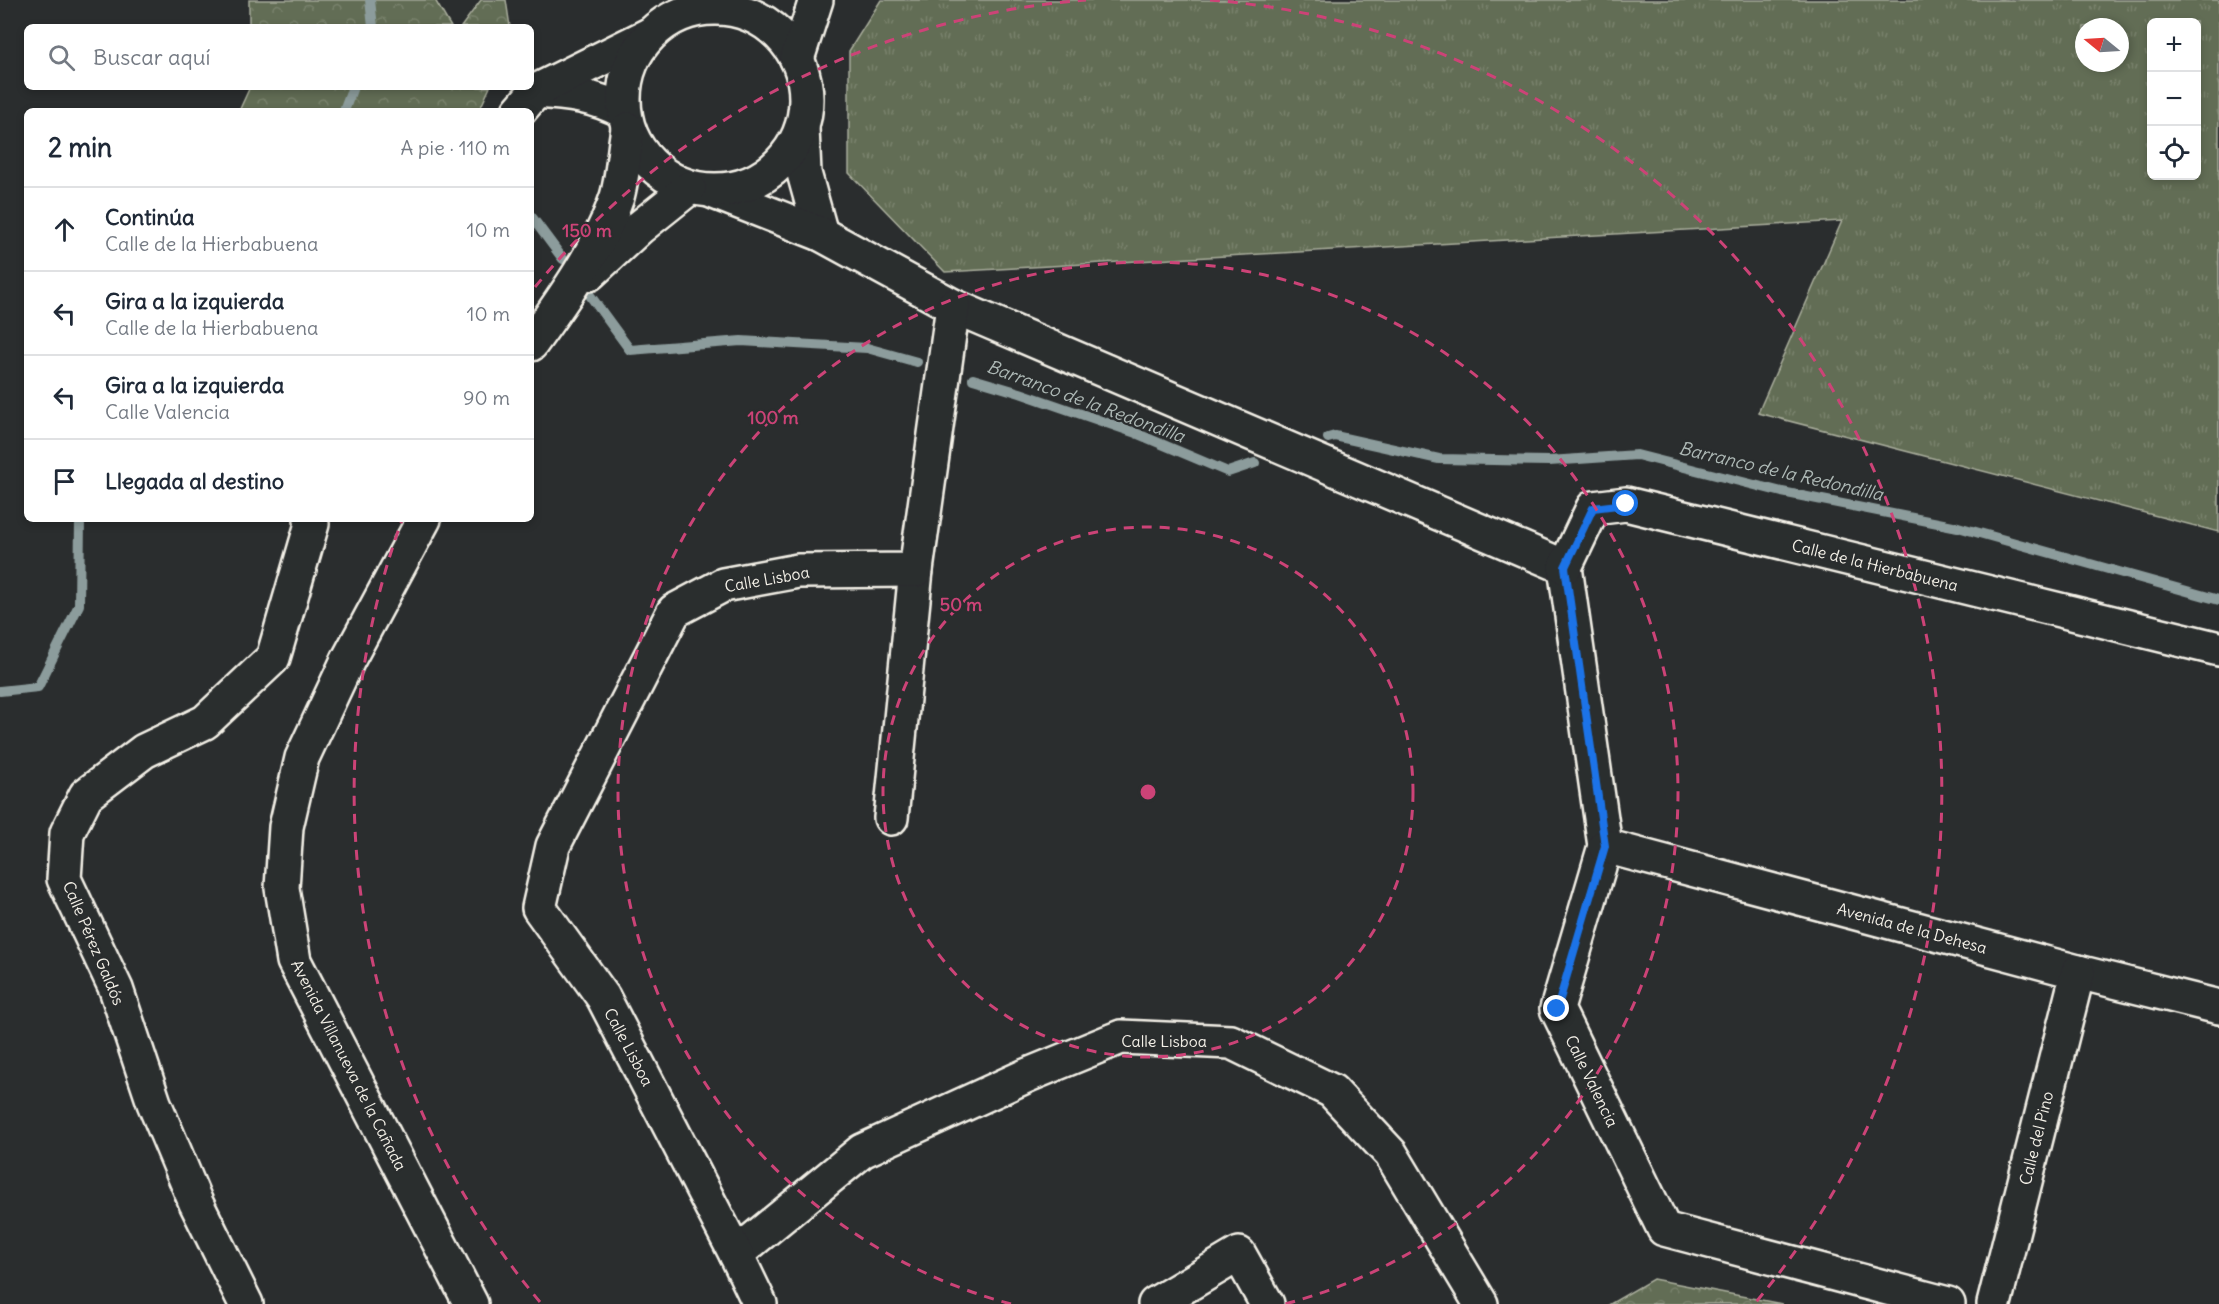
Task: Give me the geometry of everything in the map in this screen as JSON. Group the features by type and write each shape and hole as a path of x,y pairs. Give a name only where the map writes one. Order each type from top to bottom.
{"street":[{"path":"798,59 816,0"},
{"path":"527,101 650,35 670,20 693,10 720,8 754,6 766,23 784,39 798,59 805,81 807,105 802,128 789,154 768,174 742,187 702,190 639,228 565,296"},
{"path":"534,340 565,296 603,228 617,196 626,120 624,84 633,58 650,35"},
{"path":"527,101 563,93 601,100 626,120 641,155 663,175 821,234 953,306 1565,567"},
{"path":"802,128 804,174 821,234"},
{"path":"891,818 916,570 953,306"},
{"name":"Calle de la Hierbabuena","path":"1565,567 1593,508 1626,504 2219,650"},
{"name":"Calle Pérez Galdós","path":"246,1304 196,1203 154,1103 116,989 64,879 65,856 67,833 86,795 144,751 205,722 273,658 312,522"},
{"name":"Avenida Villanueva de la Cañada","path":"422,522 348,660 302,758 286,826 282,888 294,961 471,1304"},
{"name":"Calle Valencia","path":"1565,567 1605,846 1557,1009 1664,1229 1948,1304"},
{"name":"Calle Lisboa","path":"916,570 798,571 723,585 674,611 553,846 539,908 603,997 736,1254 862,1151 1028,1075 1121,1038 1231,1042 1332,1091 1391,1154 1481,1304"},
{"name":"Avenida de la Dehesa","path":"1605,846 2078,972 2219,1007"},
{"name":"Calle del Pino","path":"1994,1304 2078,972"},
{"path":"736,1254 760,1304"},
{"path":"1155,1304 1239,1254 1267,1304"}],"green space":[{"path":"249,0 435,0 449,24 249,24"},
{"path":"481,0 506,0 510,24 463,24"},
{"path":"881,0 2219,0 2219,532 1758,413 1842,221 945,272 849,173 849,51"},
{"path":"249,90 489,90 480,108 240,108"},
{"path":"1653,1279 1782,1304 1610,1304"}],"waterway":[{"path":"370,0 373,24"},
{"path":"345,108 352,90"},
{"name":"Barranco de la Redondilla","path":"534,220 563,259"},
{"name":"Barranco de la Redondilla","path":"589,294 630,350 741,341 867,348 917,362"},
{"name":"Barranco de la Redondilla","path":"973,379 1133,432 1228,472 1255,463"},
{"name":"Barranco de la Redondilla","path":"1328,438 1335,436 1439,459 1549,461 1637,455 1782,492 1958,527 2219,600"},
{"path":"0,691 38,687 79,605 80,522"}],"route":[{"path":"1557,1009 1605,846 1565,567 1593,508 1626,504"}]}
